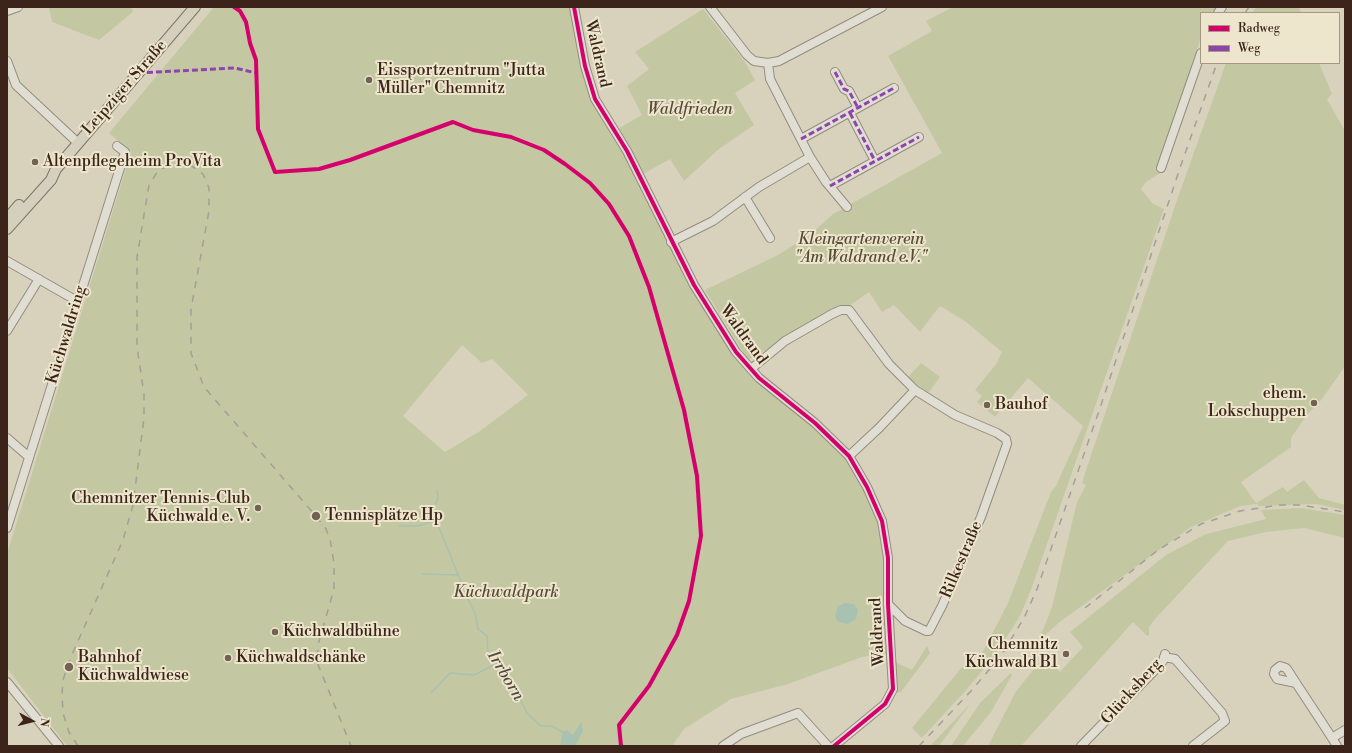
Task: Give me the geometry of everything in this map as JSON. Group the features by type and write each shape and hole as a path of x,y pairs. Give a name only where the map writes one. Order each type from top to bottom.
{"main road":[{"name":"Leipziger Straße","path":"7,230 51,180 56,169 195,7"},
{"name":"Leipziger Straße","path":"7,219 46,174 56,169"}],"street":[{"path":"7,11 18,7"},
{"name":"Waldrand","path":"574,7 585,66 595,99 627,151 671,242 718,325 736,352 750,369 815,423 849,456 867,487 882,521 888,558 888,604 893,689 885,704 834,746"},
{"path":"711,7 747,55 754,61 768,63 778,61 882,7"},
{"path":"1161,168 1200,56"},
{"path":"7,61 16,85 78,144"},
{"path":"768,63 770,79 810,157 847,207"},
{"path":"835,72 844,88 849,91 858,108"},
{"path":"801,140 894,88"},
{"path":"850,113 875,161"},
{"path":"830,186 919,137"},
{"name":"Küchwaldring","path":"7,528 125,152 117,146"},
{"path":"671,242 713,221 776,176 810,157"},
{"path":"745,198 770,238"},
{"path":"7,261 77,301"},
{"path":"7,332 39,279"},
{"path":"750,369 785,341 832,314 841,310 849,310 889,364 915,390 879,428 849,456"},
{"name":"Rilkestraße","path":"888,604 905,621 926,631 929,630 942,606 981,517 1007,444 1006,439 1003,436 955,414 915,390"},
{"path":"7,438 29,457"},
{"name":"Glücksberg","path":"1081,746 1155,670 1164,656 1175,659 1222,713 1225,721 1193,746"},
{"path":"7,682 59,746"},
{"path":"1296,682 1337,746"},
{"path":"723,746 741,734 798,713 828,746"},
{"path":"1332,738 1345,730"}],"green space":[{"path":"49,7 131,7 133,12 99,40 52,22"},
{"name":"Küchwaldpark","path":"214,7 571,7 582,67 592,102 622,150 671,243 733,353 798,410 847,456 864,487 880,522 886,559 890,653 862,657 788,684 731,699 684,729 672,746 67,746 7,668 7,554 131,152 109,133","holes":["462,345 482,363 492,359 528,395 480,431 445,452 403,416"]},
{"name":"Kleingartenverein \"Am Waldrand e.V.\"","path":"953,7 1217,7 1214,12 1200,12 1200,40 1184,90 1190,91 1165,170 1146,182 1141,189 1152,203 1164,209 1032,587 1020,616 996,654 967,689 922,738 912,728 967,661 976,665 1008,603 1051,492 1056,486 1083,426 1028,378 995,417 977,402 982,396 975,390 997,363 1002,352 966,322 942,307 939,307 920,332 894,305 882,312 869,292 849,306 815,322 748,360 705,290 778,255 810,235 833,214 942,153 888,56 932,31 926,21"},
{"path":"1256,7 1299,7 1301,12 1253,12"},
{"name":"Waldfrieden","path":"703,9 745,62 755,80 735,93 754,125 719,149 684,181 670,159 643,174 618,129 642,115 627,86 649,69 635,52"},
{"path":"1226,64 1319,64 1332,94 1327,99 1345,131 1345,366 1322,399 1306,416 1291,438 1291,447 1241,482 1256,503 1283,487 1287,492 1304,480 1319,498 1345,505 1345,510 1316,504 1259,506 1257,504 1240,506 1191,527 1061,621 1039,640 1052,607 1077,502 1086,485 1082,483 1087,467 1177,200"},
{"path":"921,363 940,377 929,392 926,392 909,378"},
{"path":"1301,508 1345,515 1345,538 1304,528 1266,532 1228,541 1155,619 1149,627 1149,635 1147,636 1133,622 1021,746 988,746 1015,693 1044,656 1060,672 1083,647 1070,632 1166,555 1206,534 1266,519 1261,510"},
{"path":"927,646 930,653 901,692 897,693 893,661 912,670"},
{"path":"1011,673 1012,675 991,712 963,746 951,746 980,703"},
{"path":"971,703 939,746 930,746"}],"shaded area":[{"path":"845,603 854,604 858,610 856,619 848,624 838,622 835,617 838,606"},
{"path":"581,722 583,731 575,746 560,746 563,732 567,730 573,735"}],"waterway":[{"name":"Irrborn","path":"437,490 438,499 432,510 467,597 475,613 478,629 487,636 488,652 497,658 509,676 517,700 521,701 527,713 541,726 552,726 563,732"},
{"path":"399,526 418,526 436,520"},
{"path":"422,574 458,575"},
{"path":"431,693 450,673 474,675 500,662"}],"railway":[{"path":"1246,12 1249,7"},
{"path":"919,746 971,691 1001,656 1024,618 1037,589 1217,64"},
{"path":"78,746 69,732 63,713 63,680 70,659 123,540 133,505 144,418 144,394 137,347 137,257 149,185 158,171 170,165 177,164 191,166 198,170 203,174 209,188 209,211 191,309 191,353 204,387 326,529 330,539 334,563 334,589 318,645 317,662 351,746"},
{"path":"1085,608 1158,550 1201,524 1240,511 1279,505 1300,505 1345,512"}],"marked path":[{"path":"138,73 235,68 256,73"},
{"path":"835,72 844,89 849,91 858,108"},
{"path":"801,139 894,88"},
{"path":"850,113 875,161"},
{"path":"830,186 919,137"}],"cycle path":[{"path":"234,7 240,11 246,22 250,43 256,60 258,129 275,172 319,169 350,160 453,122 473,130 511,137 544,150 590,183 609,204 629,236 649,287 684,410 697,476 701,536 689,601 677,635 649,686 619,725 621,746"},
{"path":"574,7 585,66 595,99 627,151 694,285 736,352 759,378 815,423 849,456 867,487 882,521 888,558 888,604 893,689 885,704 834,746"}],"place":[{"name":"Eissportzentrum \"Jutta Müller\" Chemnitz","path":"369,80"},
{"name":"Altenpflegeheim ProVita","path":"35,162"},
{"name":"ehem. Lokschuppen","path":"1314,403"},
{"name":"Bauhof","path":"987,405"},
{"name":"Chemnitzer Tennis-Club Küchwald e. V.","path":"258,508"},
{"name":"Tennisplätze Hp","path":"316,516"},
{"name":"Küchwaldbühne","path":"275,632"},
{"name":"Chemnitz Küchwald B1","path":"1066,654"},
{"name":"Küchwaldschänke","path":"228,658"},
{"name":"Bahnhof Küchwaldwiese","path":"69,667"}]}
